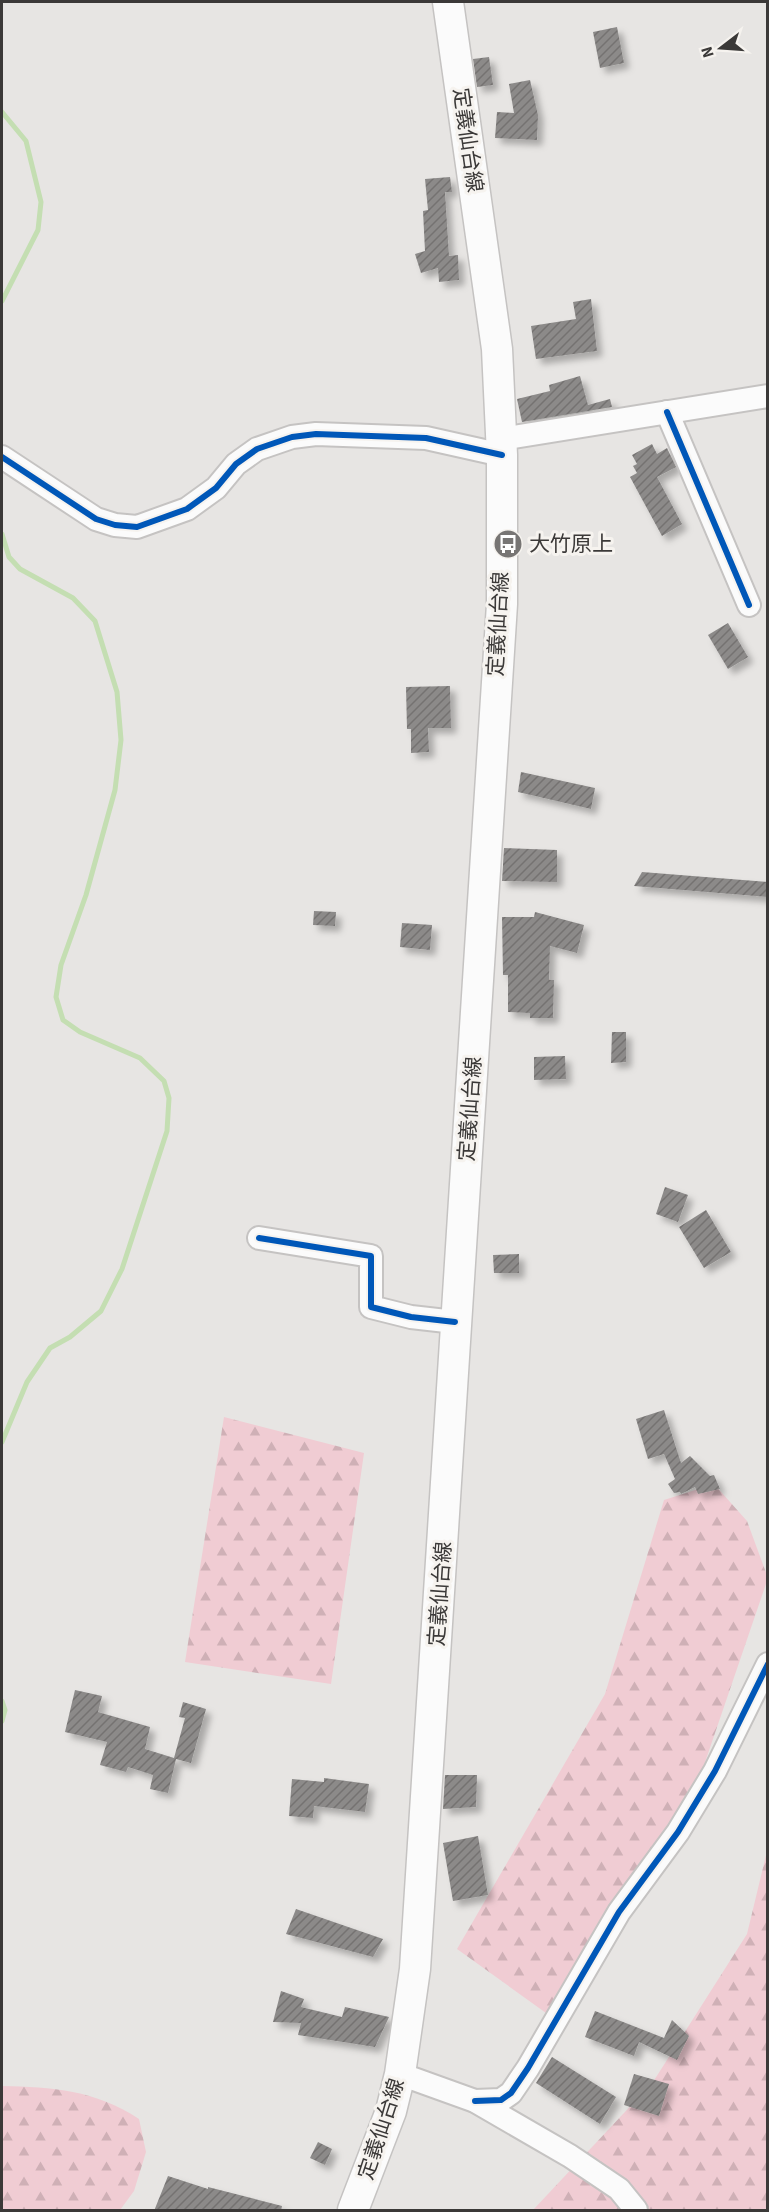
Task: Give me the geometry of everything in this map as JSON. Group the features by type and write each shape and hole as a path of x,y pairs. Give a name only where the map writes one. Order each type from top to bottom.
{"main road":[{"name":"定義仙台線","path":"353,2211 391,2111 400,2074 415,1969 502,604 502,447 497,349 448,2"}],"street":[{"path":"2,457 96,519 115,525 137,527 187,509 216,488 236,464 257,449 291,437 316,435 426,438 502,447 667,412 768,396"},
{"path":"667,412 749,605"},
{"path":"259,1238 371,1256 371,1307 411,1317 455,1322"},
{"path":"475,2101 501,2100 511,2093 528,2068 619,1912 678,1832 715,1771 768,1664"},
{"path":"400,2074 475,2101 570,2156 619,2189 636,2211"}],"green space":[{"path":"224,1417 364,1453 331,1684 185,1662"},
{"path":"714,1484 747,1521 768,1578 701,1774 553,2018 457,1949 605,1694 664,1500"},
{"path":"767,1851 767,2210 533,2210 653,2082 747,1934"},
{"path":"2,2086 56,2089 90,2096 123,2109 139,2119 146,2152 134,2191 120,2210 2,2210"}],"building":[{"path":"617,27 624,63 600,68 593,32"},
{"path":"489,57 493,85 477,87 473,59"},
{"path":"530,80 538,115 537,140 495,138 497,112 514,113 509,84"},
{"path":"450,177 452,192 445,192 449,256 458,255 459,280 439,282 438,268 421,273 415,254 425,251 423,211 428,210 425,179"},
{"path":"591,299 597,351 536,359 531,326 576,319 573,302"},
{"path":"580,376 588,405 610,399 612,407 522,422 517,399 550,391 549,385"},
{"path":"652,444 657,454 667,448 676,467 657,477 682,524 662,536 630,477 637,473 633,466 637,464 632,455"},
{"path":"728,623 748,657 728,669 708,635"},
{"path":"450,686 451,728 428,728 429,752 411,753 411,729 407,729 406,687"},
{"path":"521,772 595,788 591,809 518,792"},
{"path":"504,848 557,850 557,882 502,881"},
{"path":"642,872 768,882 768,897 634,886"},
{"path":"314,911 336,912 335,926 313,925"},
{"path":"535,912 584,925 577,953 550,946 549,980 554,980 553,1018 530,1018 530,1013 508,1012 508,975 503,975 502,917 534,917"},
{"path":"402,923 432,925 430,950 400,947"},
{"path":"612,1032 626,1032 626,1062 611,1063"},
{"path":"565,1056 566,1079 534,1080 534,1057"},
{"path":"665,1187 688,1195 678,1222 656,1214"},
{"path":"706,1210 731,1252 704,1268 679,1227"},
{"path":"519,1254 519,1273 494,1273 493,1255"},
{"path":"664,1410 681,1463 690,1456 710,1476 714,1475 720,1489 698,1494 695,1487 681,1494 680,1492 674,1493 668,1484 675,1479 664,1454 648,1459 636,1419"},
{"path":"75,1690 102,1696 98,1712 150,1727 145,1749 174,1758 185,1718 179,1717 183,1702 206,1709 191,1763 176,1759 168,1793 150,1789 153,1775 128,1767 126,1772 100,1765 107,1742 65,1732"},
{"path":"445,1775 477,1775 476,1807 443,1809"},
{"path":"324,1778 369,1784 365,1812 314,1806 313,1818 289,1816 292,1779 324,1782"},
{"path":"478,1836 488,1895 453,1901 443,1843"},
{"path":"296,1909 383,1939 373,1957 286,1934"},
{"path":"281,1991 304,1999 301,2007 342,2017 345,2007 389,2017 375,2047 298,2035 301,2023 273,2022"},
{"path":"595,2011 664,2038 672,2020 689,2036 677,2060 639,2042 634,2056 585,2037"},
{"path":"552,2057 616,2097 600,2124 536,2083"},
{"path":"634,2074 669,2084 659,2116 624,2105"},
{"path":"318,2142 332,2149 325,2165 310,2158"},
{"path":"168,2176 208,2189 208,2187 282,2206 281,2211 154,2211"}],"waterway":[{"path":"2,112 26,141 41,202 38,230 2,301"},
{"path":"2,534 9,557 20,569 73,598 95,621 117,692 121,740 115,790 86,895 61,965 56,997 63,1020 80,1032 140,1058 164,1081 169,1098 167,1131 122,1269 101,1311 70,1337 50,1348 27,1382 2,1442"},
{"path":"2,1701 5,1710 2,1721"}],"cycle path":[{"path":"667,412 749,605"},
{"path":"2,457 96,519 115,525 137,527 187,509 216,488 236,464 257,449 292,437 316,434 426,438 502,455"},
{"path":"259,1238 371,1256 371,1307 411,1317 455,1322"},
{"path":"475,2101 501,2100 511,2093 528,2068 619,1912 678,1832 715,1771 768,1664"}],"place":[{"name":"大竹原上","path":"508,544"}]}
